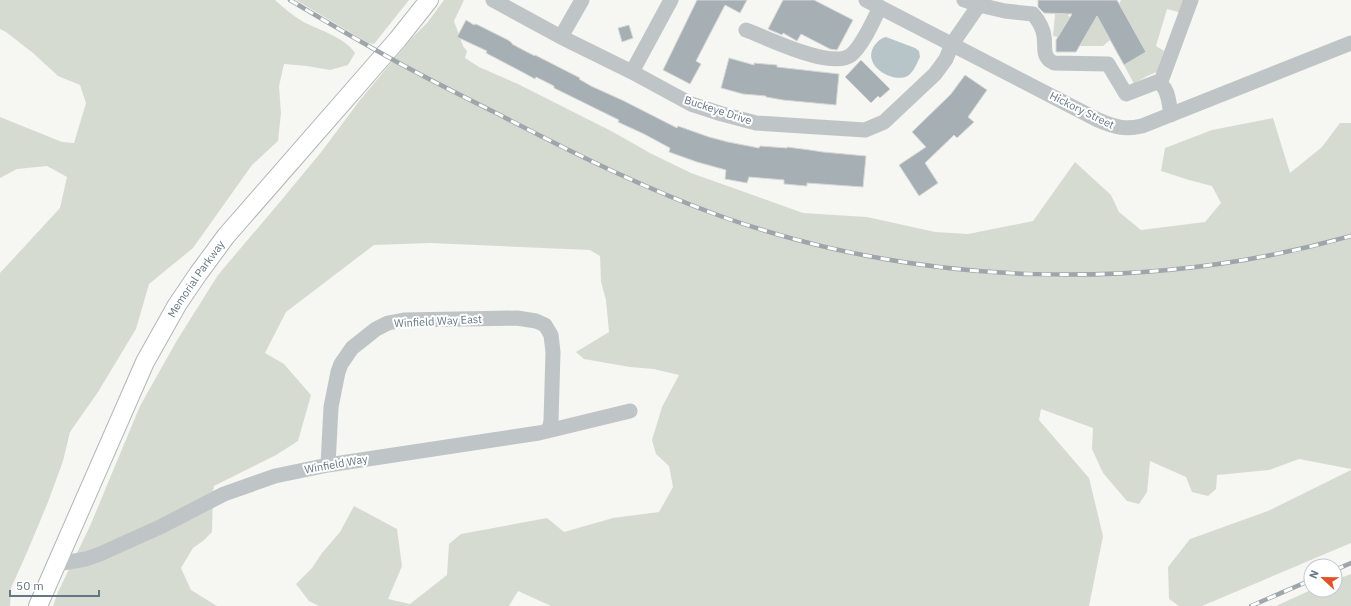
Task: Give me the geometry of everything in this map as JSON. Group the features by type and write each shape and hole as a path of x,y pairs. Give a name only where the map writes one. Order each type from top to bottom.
{"main road":[{"name":"Memorial Parkway","path":"38,606 145,362 177,305 226,236 398,39 429,0"}],"street":[{"name":"Buckeye Drive","path":"493,0 691,104 750,122 865,130 884,122 935,74 946,59 952,44 978,4"},
{"path":"561,37 582,0"},
{"name":"Hickory Street","path":"866,0 1098,120 1121,128 1142,126 1351,43"},
{"path":"964,0 1005,11 1033,14 1038,20 1044,35 1046,57 1054,63 1108,64 1126,94 1157,82 1163,86 1168,97 1171,115"},
{"path":"1160,84 1191,0"},
{"path":"632,72 667,1"},
{"path":"746,30 813,57 836,60 851,55 861,44 880,7"},
{"name":"Winfield Way East","path":"328,465 331,407 341,364 352,348 376,329 388,323 404,320 517,318 536,321 545,325 550,335 553,352 551,422 549,430"},
{"name":"Winfield Way","path":"57,564 86,559 100,554 160,527 224,494 275,476 328,465 539,433 630,411"}],"shaded area":[{"path":"0,0 275,0 291,14 302,21 338,38 351,47 355,53 348,65 330,70 284,64 279,86 281,113 278,141 252,165 193,248 149,284 136,329 98,392 70,432 63,461 48,502 11,588 10,606 0,606 0,273 60,208 67,177 47,166 17,169 0,178 0,117 62,142 74,143 86,103 80,85 58,76 33,53 0,29"},
{"path":"296,0 409,0 374,44 368,43"},
{"path":"444,0 464,0 454,21 463,46 467,51 465,58 479,67 518,84 691,173 803,213 867,217 935,232 968,234 1033,221 1075,162 1111,195 1119,212 1141,230 1205,222 1221,203 1212,186 1161,171 1165,148 1212,130 1273,118 1290,173 1322,147 1340,123 1351,123 1351,469 1299,459 1269,470 1217,475 1216,489 1208,496 1192,492 1186,477 1150,461 1147,492 1139,504 1127,501 1103,473 1092,449 1093,428 1041,409 1039,420 1089,478 1103,536 1089,606 551,606 518,591 509,606 319,606 309,601 296,584 312,568 322,553 340,532 354,506 397,529 402,566 388,599 410,604 447,575 449,544 461,534 547,518 564,532 613,518 659,512 673,487 669,466 656,454 652,440 662,407 679,375 654,369 630,367 584,359 576,352 609,332 606,300 601,282 600,256 590,250 430,243 374,245 286,312 265,353 284,364 311,395 298,441 276,455 214,486 212,532 193,548 181,568 191,590 217,606 53,606 58,592 90,526 140,406 176,342 218,275 322,151 360,100 411,39 427,23"},
{"path":"1062,0 1075,4 1068,16 1070,17 1058,37 1053,36 1055,14 1062,14"},
{"path":"1121,0 1187,0 1182,13 1167,9 1156,46 1164,51 1157,72 1134,84 1124,65 1146,52 1119,4"},
{"path":"1090,13 1097,16 1110,40 1103,46 1080,46 1091,26"},
{"path":"886,37 919,51 920,57 909,75 896,78 889,76 876,67 872,61 871,54 874,46 881,39"},
{"path":"1351,470 1351,543 1316,558 1303,558 1303,563 1202,606 1179,606 1169,599 1168,567 1190,539 1268,511"},
{"path":"1351,574 1351,606 1276,606 1303,594 1303,598 1343,598 1343,577"}],"building":[{"path":"697,0 747,0 740,13 725,5 696,61 701,64 690,84 663,70"},
{"path":"783,0 814,0 853,20 837,50 830,49 801,34 797,41 783,33 782,35 768,29"},
{"path":"1038,0 1117,0 1146,52 1124,65 1097,16 1076,52 1056,52 1056,40 1072,14 1044,13 1038,7"},
{"path":"466,20 508,40 525,51 580,78 579,79 591,86 677,128 678,126 709,137 759,148 760,146 787,147 866,156 863,187 807,183 807,186 784,184 784,180 749,177 747,183 725,179 726,170 669,152 670,148 618,122 619,120 554,88 554,86 536,77 535,79 486,53 487,51 457,37"},
{"path":"629,25 633,38 622,42 618,28"},
{"path":"729,58 754,65 754,63 777,65 777,67 839,74 836,105 783,100 766,96 743,94 721,88"},
{"path":"861,60 890,89 880,98 878,96 871,103 845,77"},
{"path":"965,75 987,90 968,117 974,122 957,138 954,135 925,163 938,183 919,196 899,165 926,147 912,132 951,94"}],"railway":[{"path":"290,0 409,69 553,142 637,182 723,217 799,240 877,258 956,269 1036,274 1116,273 1195,267 1274,254 1351,236"},
{"path":"1343,566 1351,563"},
{"path":"1251,606 1303,583"}]}
